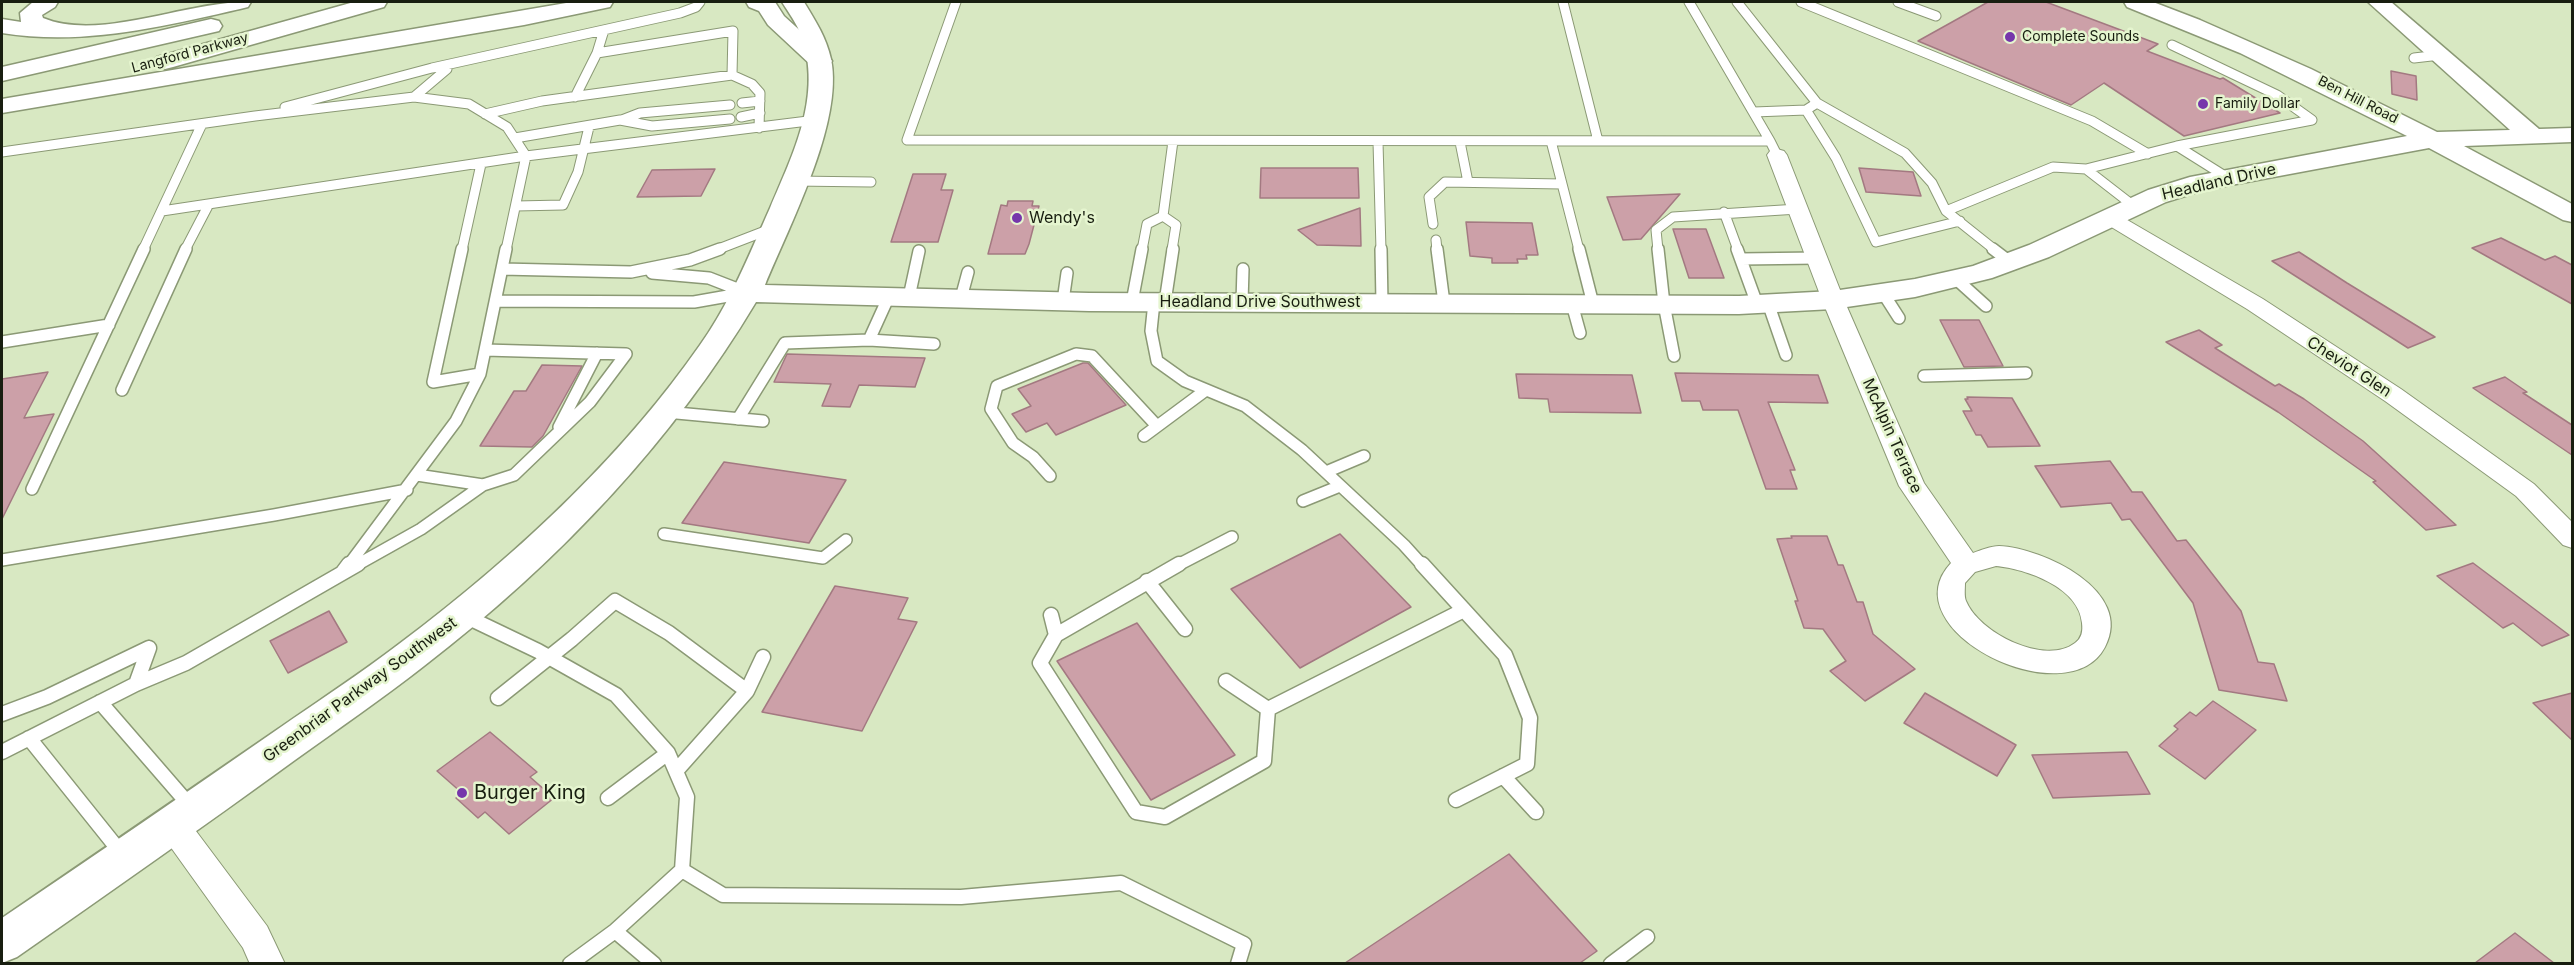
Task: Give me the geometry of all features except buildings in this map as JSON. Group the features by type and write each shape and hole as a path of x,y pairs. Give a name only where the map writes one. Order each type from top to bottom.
{"main road":[{"path":"46,2 31,13 32,22 54,31"},
{"name":"Langford Parkway","path":"2,74 132,45 252,9 300,2"},
{"name":"Langford Parkway","path":"2,96 164,62 376,2"},
{"path":"2,106 524,18 602,2"},
{"path":"757,2 767,6 776,21 820,60"},
{"name":"Greenbriar Parkway Southwest","path":"2,943 412,655 506,577 569,519 634,450 666,412 713,349 747,293 807,152 819,112 820,60 812,33 793,2"},
{"name":"Ben Hill Road","path":"2136,2 2250,47 2332,86 2572,214"},
{"path":"2379,2 2532,136"},
{"path":"2,26 54,31 92,30 252,9"},
{"name":"Headland Drive","path":"1766,303 1833,300 1883,293 1955,278 2040,251 2168,193 2228,178 2433,140 2572,135"},
{"name":"Headland Drive Southwest","path":"747,293 899,297 964,285 1063,301 1766,303"}],"street":[{"name":"McAlpin Terrace","path":"1774,148 1833,300 1912,486 1966,564"},
{"name":"Cheviot Glen","path":"2110,218 2255,304 2393,395 2525,490 2572,538"},
{"path":"1988,557 2014,557 2050,569 2067,580 2091,605 2096,619 2096,633 2092,644 2082,654 2068,660 2052,662 2022,658 1993,647 1976,636 1963,623 1954,609 1950,596 1951,583 1956,572 1966,564 1988,557"},
{"path":"183,818 268,963"}],"lane":[{"path":"255,116 333,93 456,63 680,13 696,7 700,2"},
{"path":"956,2 907,140 1598,141 1774,148"},
{"path":"1563,2 1598,141"},
{"path":"1689,2 1774,148"},
{"path":"1737,2 1817,104 1905,153 1932,183 1946,211 2010,262"},
{"path":"1801,2 2092,121 2148,154"},
{"path":"1898,2 1936,16"},
{"path":"575,97 597,53 604,30"},
{"path":"597,53 733,31 732,75"},
{"path":"1946,211 2053,167 2086,169 2177,146 2312,120 2277,95 2172,45"},
{"path":"2414,58 2440,55"},
{"path":"414,97 456,63"},
{"path":"486,114 531,103 732,75 754,84 761,94 759,128"},
{"path":"2,152 255,116 414,97 469,104 507,127 526,156 480,374 456,421 407,490 343,572"},
{"path":"742,103 760,101"},
{"path":"1754,112 1806,110 1817,104"},
{"path":"515,138 590,127 640,113 730,105"},
{"path":"1806,110 1836,158 1876,242 1960,221"},
{"path":"741,117 760,113"},
{"path":"621,120 652,126 730,119"},
{"path":"162,211 526,156 816,120"},
{"path":"32,489 202,124"},
{"path":"516,206 563,205 585,149 590,127"},
{"path":"1163,216 1173,141"},
{"path":"1551,141 1562,184 1582,304 1580,333"},
{"path":"1378,142 1382,303"},
{"path":"1460,142 1468,182"},
{"path":"2177,146 2228,178"},
{"path":"480,374 433,382 481,164"},
{"path":"2086,169 2135,207"},
{"path":"794,182 870,183"},
{"path":"1433,224 1429,197 1445,182 1562,184"},
{"path":"122,390 208,204"},
{"path":"1674,356 1664,304 1656,230 1673,217 1798,209"},
{"path":"1724,212 1741,259 1766,303 1786,355"},
{"path":"1151,302 1176,225 1163,216"},
{"path":"1163,216 1147,224 1151,331 1157,361 1185,381 1245,406 1326,472 1404,545 1505,655 1530,718 1527,764 1456,800"},
{"path":"631,272 690,261 774,227"},
{"path":"1436,240 1444,303"},
{"path":"869,339 899,297 919,251"},
{"path":"1741,259 1817,258"},
{"path":"502,269 631,272 709,278 747,293"},
{"path":"1242,302 1243,269"},
{"path":"1063,301 1067,273"},
{"path":"1955,278 1986,306"},
{"path":"496,301 694,302 747,293"},
{"path":"1883,293 1899,318"},
{"path":"2,342 110,325"},
{"path":"738,419 785,343 869,339 934,344"},
{"path":"2,752 136,684 186,663 233,634 421,529 483,485 514,475 590,402 626,354 485,350"},
{"path":"554,436 597,353"},
{"path":"1050,476 1033,457 1012,443 991,409 997,386 1076,354 1092,356 1157,426"},
{"path":"1924,376 2026,373"},
{"path":"1144,436 1206,390"},
{"path":"666,412 763,421"},
{"path":"1326,472 1364,456"},
{"path":"417,475 483,485"},
{"path":"1303,501 1340,486"},
{"path":"2,560 274,515 407,490"},
{"path":"664,534 823,558 846,540"},
{"path":"1232,537 1147,581 1056,635 1040,663 1136,812 1165,817 1264,761 1268,710"},
{"path":"1147,581 1185,629"},
{"path":"498,698 589,627 615,601 669,633 747,691"},
{"path":"1268,710 1464,610"},
{"path":"461,615 548,657 616,695 668,753 687,797 682,870 615,931 570,963"},
{"path":"1051,615 1056,635"},
{"path":"2,714 47,697 149,648 136,684"},
{"path":"676,771 747,691 763,657"},
{"path":"1226,681 1268,710"},
{"path":"100,702 183,818"},
{"path":"29,738 125,858"},
{"path":"608,798 668,753"},
{"path":"1503,776 1536,812"},
{"path":"682,870 723,895 961,897 1121,883 1244,944 1238,963"},
{"path":"615,931 654,963"},
{"path":"1611,963 1647,937"}],"place":[{"name":"Complete Sounds","path":"2010,37"},
{"name":"Family Dollar","path":"2203,104"},
{"name":"Wendy's","path":"1017,218"},
{"name":"Burger King","path":"462,793"}]}
